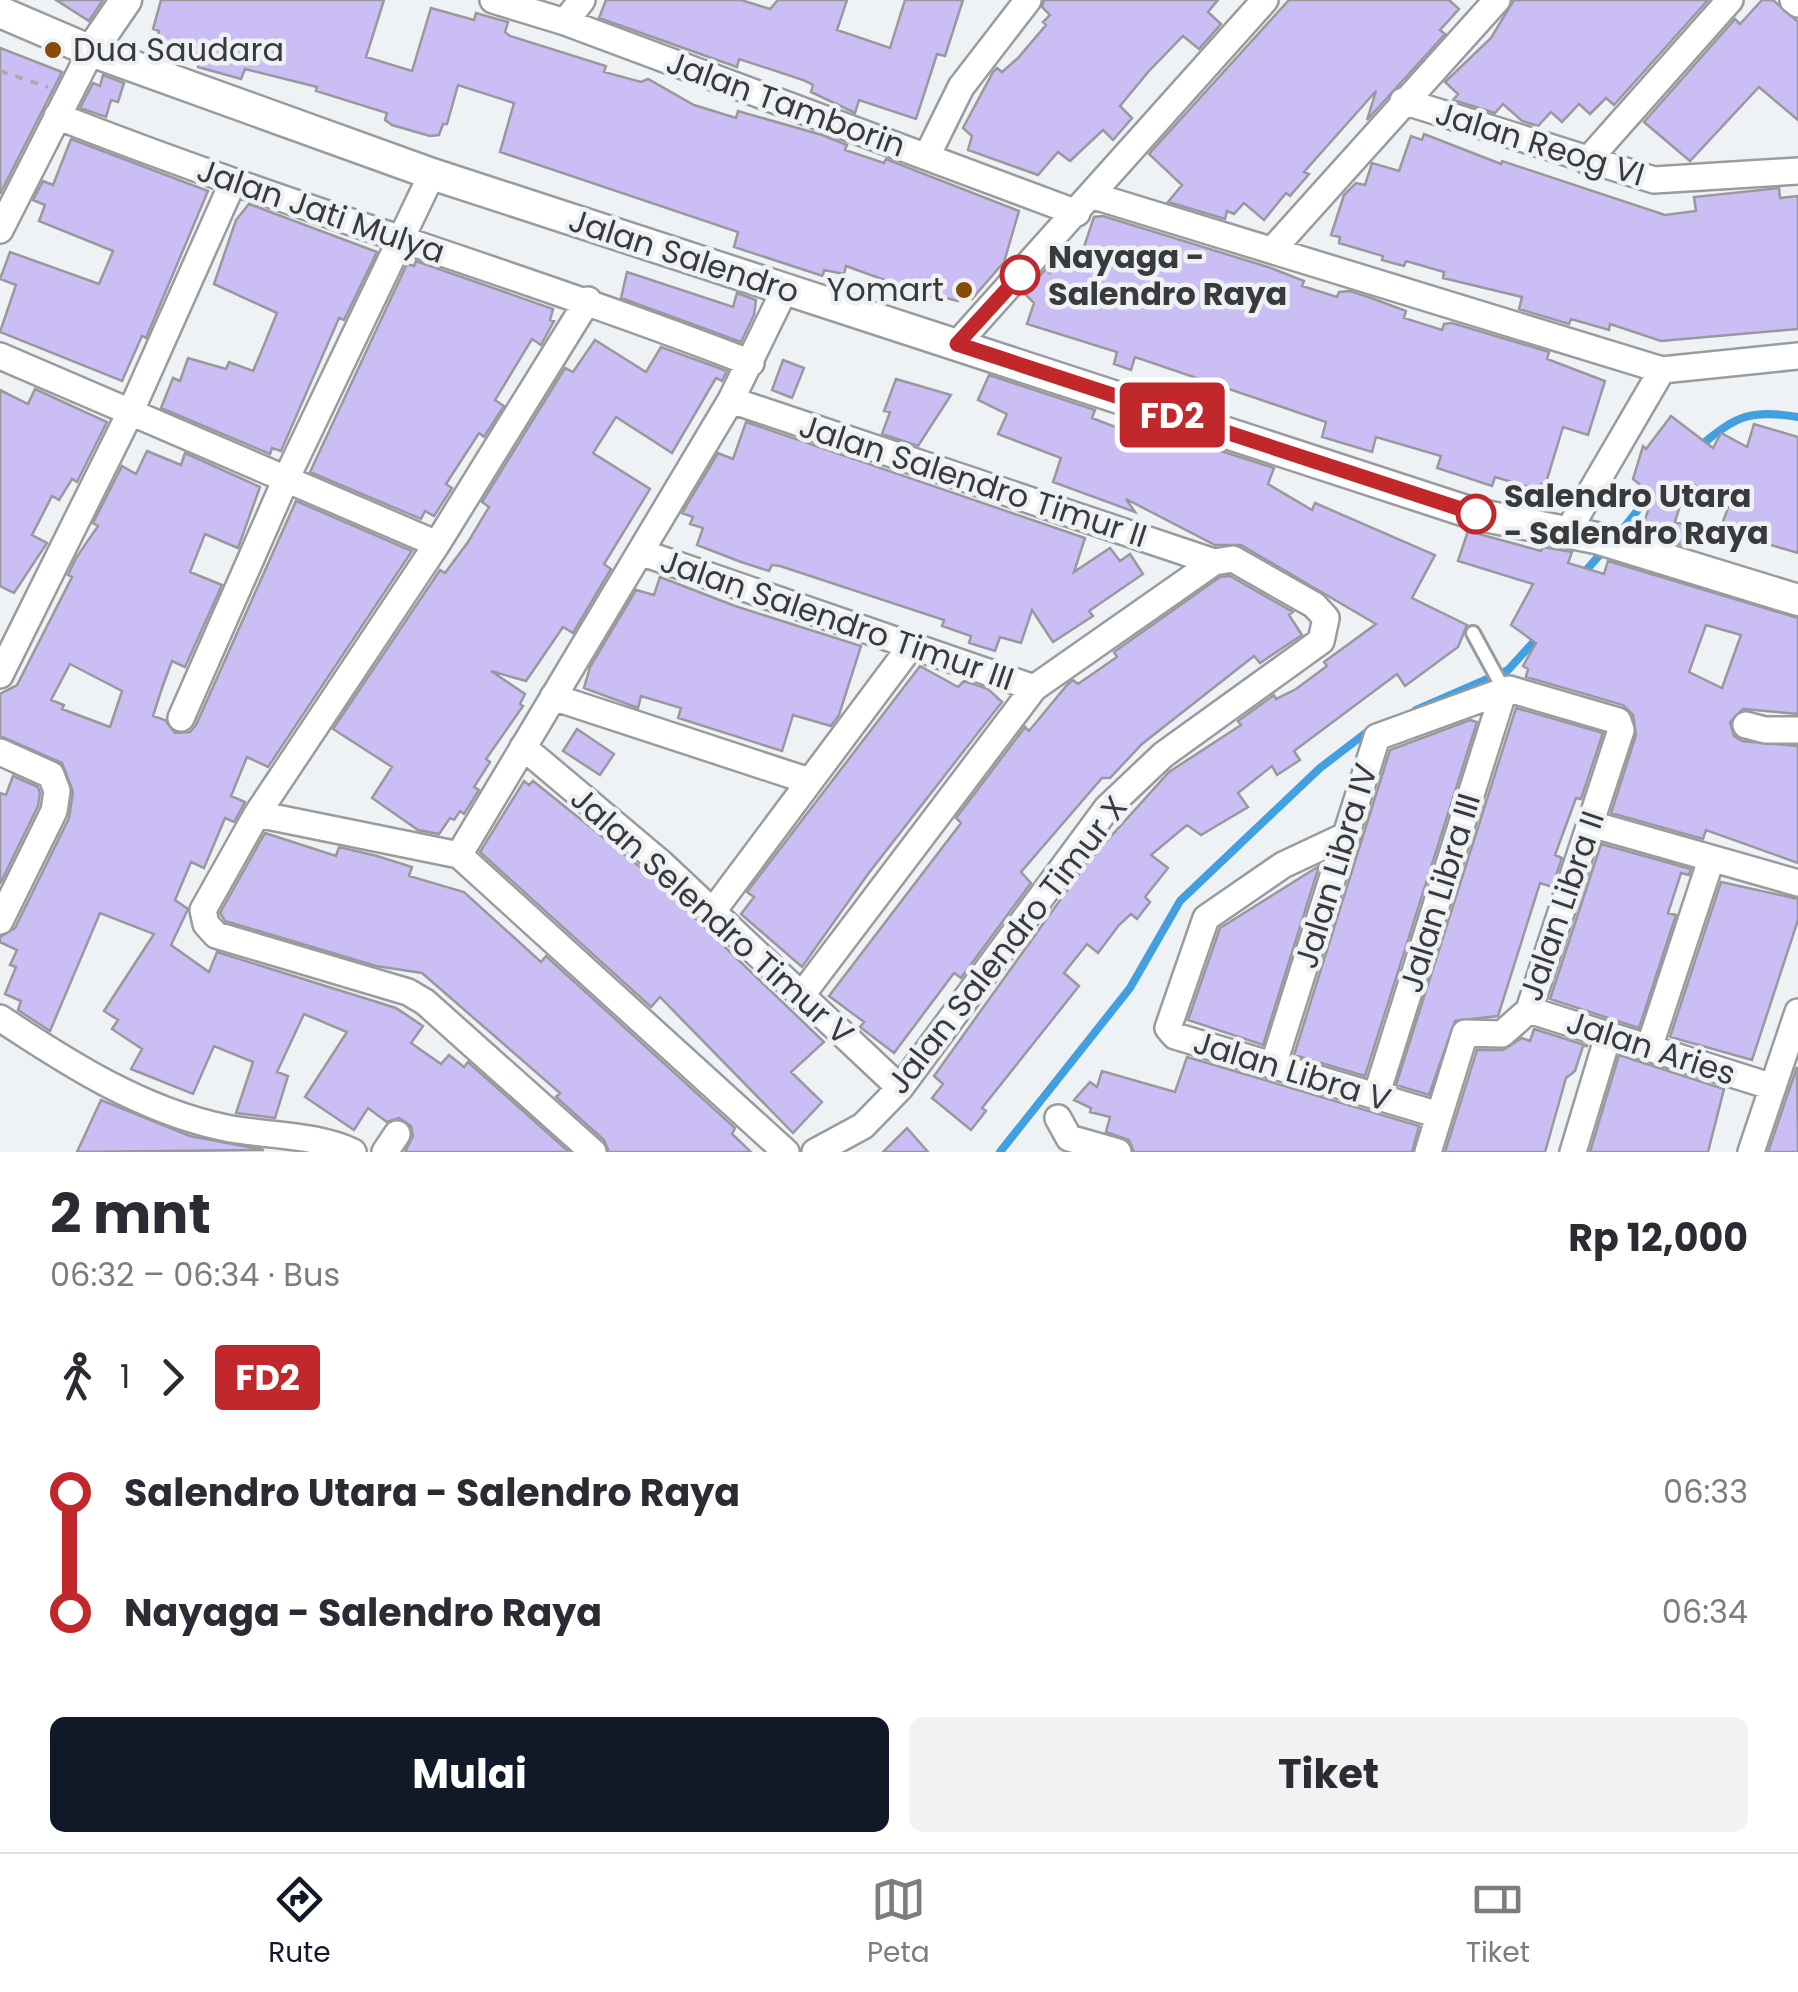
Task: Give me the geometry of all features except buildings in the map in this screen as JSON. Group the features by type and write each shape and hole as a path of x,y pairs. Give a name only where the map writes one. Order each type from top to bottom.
{"street":[{"path":"0,230 68,92 126,0"},
{"name":"Jalan Tamborin","path":"493,0 564,22 927,156 1086,205 1274,248 1662,370"},
{"path":"564,22 582,0"},
{"path":"927,156 961,87 1028,0"},
{"path":"957,344 1086,205 1266,0"},
{"path":"1274,248 1497,0"},
{"path":"1587,161 1730,0"},
{"name":"Jalan Salendro","path":"0,12 91,52 432,174 1476,514 1596,539 1798,600"},
{"name":"Jalan Reog VI","path":"1403,101 1654,180 1798,171"},
{"name":"Jalan Jati Mulya","path":"57,116 232,182 588,300 750,363"},
{"path":"181,718 286,479 432,174"},
{"path":"0,675 130,413 232,182"},
{"path":"460,855 731,400 785,289"},
{"path":"588,300 437,544 257,814 203,910 206,924 216,934 408,992 425,1002 593,1152"},
{"path":"0,356 437,544"},
{"path":"1596,539 1662,370 1798,356"},
{"name":"Jalan Salendro Timur II","path":"731,400 1214,562 1234,558 1314,605 1326,618"},
{"name":"Jalan Salendro Timur III","path":"640,552 1034,688"},
{"path":"801,996 1034,688 1214,562"},
{"name":"Jalan Salendro Timur X","path":"815,1152 862,1126 900,1088 1107,808 1163,755 1321,641 1326,618"},
{"path":"712,911 911,646"},
{"name":"Jalan Libra II","path":"1428,1152 1465,1033 1502,1034 1529,1010 1622,730 1618,722 1515,689 1498,679"},
{"name":"Jalan Libra IV","path":"1273,1066 1377,737 1498,679"},
{"name":"Jalan Libra III","path":"1376,1096 1498,679"},
{"path":"553,697 809,781"},
{"path":"1746,725 1765,730 1798,730"},
{"name":"Jalan Selendro Timur V","path":"522,747 712,911 900,1088"},
{"path":"0,752 51,775 57,802 0,921"},
{"path":"257,814 460,855 786,1152"},
{"path":"1590,824 1798,882"},
{"name":"Jalan Libra V","path":"1347,835 1283,865 1206,918 1172,1007 1168,1028 1174,1036 1439,1115"},
{"path":"1649,1048 1711,860"},
{"name":"Jalan Aries","path":"1529,1010 1773,1087"},
{"path":"1752,1152 1798,1012"},
{"path":"0,1018 79,1071 241,1141 354,1152"},
{"path":"1573,1152 1608,1036"},
{"path":"1058,1118 1069,1138 1118,1152"}],"lane":[{"path":"1473,634 1498,679"}],"path":[{"path":"0,70 68,92"}],"waterway":[{"path":"1699,447 1744,417 1798,417"},
{"path":"1618,535 1656,487"},
{"path":"1581,576 1605,549"},
{"path":"1416,710 1508,670 1539,636"},
{"path":"1000,1152 1130,988 1180,901 1320,768 1371,729"}],"bus line":[{"name":"FD2","path":"1020,275 957,344 1476,514"}],"place":[{"name":"Dua Saudara","path":"53,50"},
{"name":"Nayaga - Salendro Raya","path":"1020,275"},
{"name":"Yomart","path":"964,290"},
{"name":"Salendro Utara - Salendro Raya","path":"1476,514"}]}
